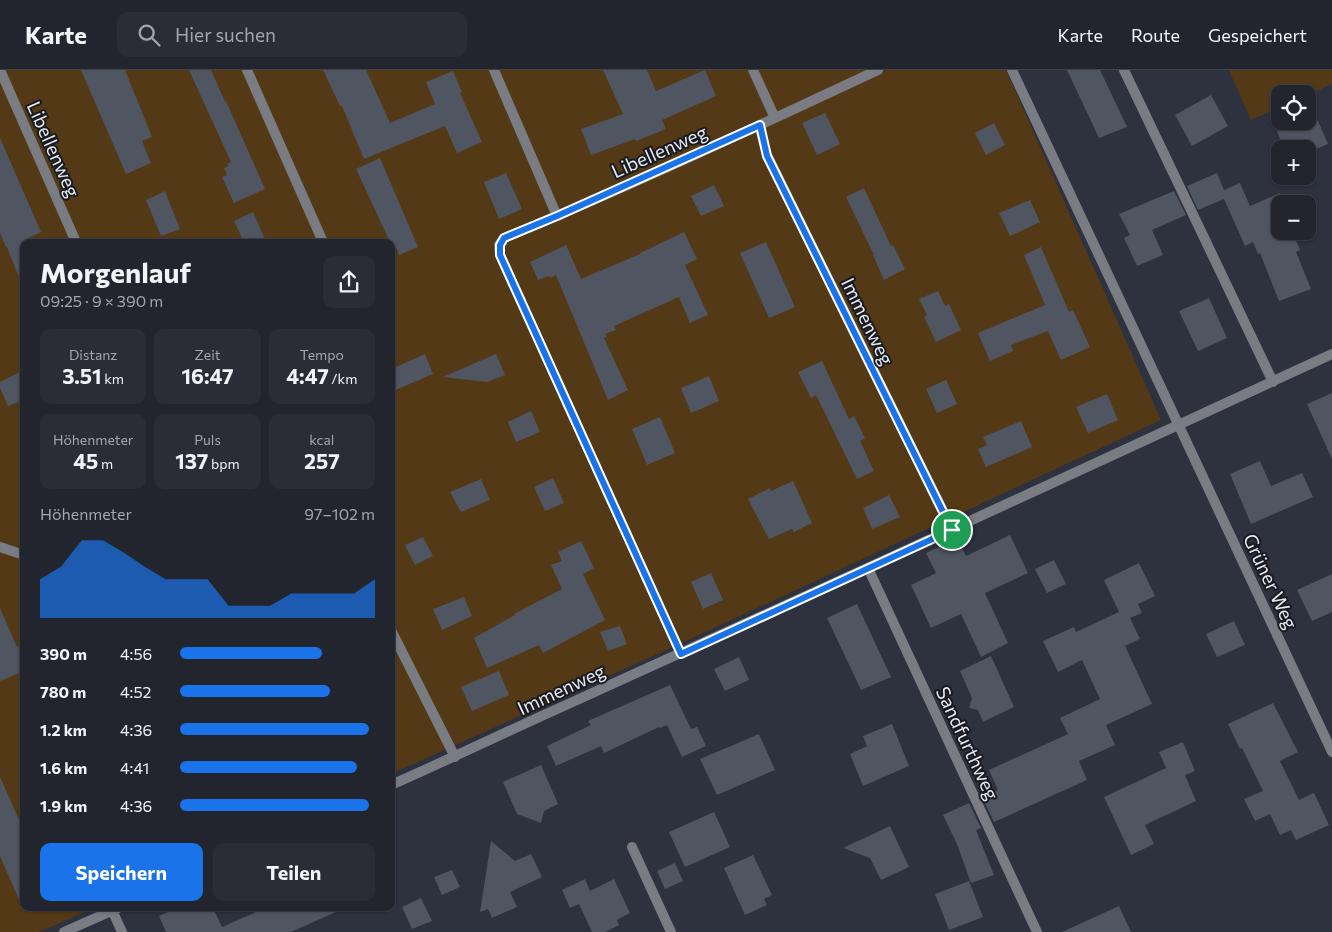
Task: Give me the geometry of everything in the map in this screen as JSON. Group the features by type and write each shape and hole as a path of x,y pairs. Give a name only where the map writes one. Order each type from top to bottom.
{"street":[{"name":"Libellenweg","path":"0,70 75,239"},
{"path":"247,70 322,239"},
{"path":"494,70 557,216"},
{"path":"754,70 776,118"},
{"name":"Libellenweg","path":"681,654 500,255 500,245 504,238 776,118 878,70"},
{"path":"1012,70 1178,425"},
{"path":"1124,70 1273,382"},
{"name":"Immenweg","path":"760,125 767,156 952,530"},
{"name":"Immenweg","path":"395,783 952,530 1332,354"},
{"name":"Grüner Weg","path":"1178,425 1332,752"},
{"path":"0,547 20,554"},
{"name":"Sandfurthweg","path":"868,568 1036,932"},
{"path":"395,638 456,757"},
{"path":"632,847 671,932"},
{"path":"64,932 111,911"},
{"path":"116,911 122,932"}],"shaded area":[{"path":"0,70 1006,70 1161,420 684,642 395,772 395,239 20,239 20,911 87,911 39,932 0,932"},
{"path":"1229,70 1332,70 1332,84 1316,91 1316,85 1271,85 1271,111 1251,120"}],"building":[{"path":"81,70 125,70 152,137 142,141 151,163 126,174"},
{"path":"189,70 211,70 265,189 234,203 222,177 227,175 224,168 229,166 227,164 231,162"},
{"path":"323,70 366,70 390,123 435,104 426,82 453,71 462,92 460,93 482,142 457,153 445,126 364,159 342,106 340,106"},
{"path":"603,70 647,70 656,91 705,70 716,96 662,120 666,129 636,141 635,139 591,155 581,129 623,114"},
{"path":"1067,70 1100,70 1127,127 1099,138"},
{"path":"1211,95 1228,126 1192,146 1175,115"},
{"path":"825,113 840,144 817,155 802,123"},
{"path":"1316,121 1318,121 1328,144 1316,149 1316,140 1280,140 1277,131 1316,130"},
{"path":"994,123 1005,145 986,155 975,133"},
{"path":"0,138 41,232 26,239 20,239 20,280 0,233"},
{"path":"380,158 418,247 399,255 395,239 389,239 356,169"},
{"path":"506,173 522,209 499,219 484,182"},
{"path":"1217,173 1224,190 1240,183 1250,206 1271,197 1271,240 1296,240 1300,250 1296,252 1311,289 1279,301 1260,253 1258,254 1253,242 1245,246 1224,199 1198,210 1187,186"},
{"path":"714,185 724,206 701,216 691,196"},
{"path":"864,188 891,246 893,245 905,269 884,280 846,197"},
{"path":"165,191 180,229 161,236 146,200"},
{"path":"1174,191 1186,215 1152,230 1163,255 1137,266 1124,238 1130,235 1119,214"},
{"path":"1030,200 1040,222 1010,236 999,213"},
{"path":"253,212 265,239 243,239 234,221"},
{"path":"684,232 697,259 685,265 708,315 690,323 679,297 614,326 616,330 605,334 607,337 604,338 628,390 608,400 556,275 538,280 530,262 566,245 581,279 640,254"},
{"path":"766,242 795,307 769,318 740,253"},
{"path":"1041,247 1069,312 1073,310 1090,347 1061,360 1048,331 1011,345 1013,351 990,361 978,333 1045,305 1024,255"},
{"path":"938,291 945,306 949,304 961,330 936,342 924,317 927,315 919,299"},
{"path":"1209,298 1227,338 1198,351 1179,311"},
{"path":"425,354 433,374 395,390 395,367"},
{"path":"496,354 505,375 487,382 443,377"},
{"path":"822,361 849,419 854,416 865,438 860,441 874,471 857,479 816,395 811,398 798,372"},
{"path":"20,372 20,402 8,406 0,388 0,382"},
{"path":"709,376 719,401 691,413 681,388"},
{"path":"946,380 957,404 937,413 926,389"},
{"path":"1332,393 1332,459 1307,404"},
{"path":"1107,394 1118,420 1088,433 1076,407"},
{"path":"531,411 540,432 516,442 508,422"},
{"path":"660,417 675,453 647,465 632,429"},
{"path":"1021,421 1032,447 986,467 978,449 987,445 983,437"},
{"path":"1260,461 1271,486 1302,473 1313,497 1251,524 1230,474"},
{"path":"553,478 564,503 545,511 534,487"},
{"path":"481,479 490,500 461,512 450,492"},
{"path":"793,481 812,523 794,532 792,529 769,539 748,499 770,488 771,491"},
{"path":"889,495 900,517 872,529 863,508"},
{"path":"1010,535 1028,573 985,593 1008,643 981,657 961,614 931,628 911,585 936,573 926,553 958,538 966,556"},
{"path":"423,537 433,556 415,565 405,545"},
{"path":"581,541 594,568 583,574 605,620 543,653 539,645 487,668 474,638 514,614 562,589 551,565 562,561 558,552"},
{"path":"1054,560 1066,584 1047,593 1035,569"},
{"path":"1139,563 1155,596 1138,604 1142,613 1130,618 1140,639 1125,646 1152,704 1106,725 1115,745 1079,761 1087,780 994,822 982,797 998,790 989,770 1068,734 1060,718 1100,699 1082,660 1058,672 1043,641 1074,627 1076,632 1119,612 1104,580"},
{"path":"711,573 723,600 703,609 691,582"},
{"path":"1332,574 1332,612 1312,621 1297,590"},
{"path":"464,597 472,616 442,630 433,609"},
{"path":"857,604 891,677 861,690 827,618"},
{"path":"0,608 17,647 20,646 20,673 0,681"},
{"path":"1234,621 1245,645 1217,657 1206,634"},
{"path":"620,626 627,644 608,651 600,632"},
{"path":"991,656 1014,707 983,722 978,710 969,708 972,698 960,671"},
{"path":"739,657 749,680 725,691 714,669"},
{"path":"499,671 509,695 472,711 461,687"},
{"path":"670,685 691,729 697,727 706,746 682,757 667,725 604,753 601,746 556,766 547,746 591,725 588,721"},
{"path":"1273,703 1298,752 1280,761 1299,800 1314,793 1329,825 1296,840 1291,830 1280,835 1270,814 1255,821 1244,799 1263,791 1228,724"},
{"path":"892,724 909,766 863,786 850,754 867,746 863,736"},
{"path":"759,734 775,770 717,795 700,759"},
{"path":"1183,742 1195,771 1185,775 1196,801 1145,825 1154,844 1131,855 1104,797 1166,768 1159,752"},
{"path":"541,765 558,804 544,811 541,823 517,814 503,782"},
{"path":"0,777 20,822 20,902 0,856"},
{"path":"969,803 981,828 976,830 994,875 971,883 957,844 943,815"},
{"path":"714,812 730,847 685,867 669,832"},
{"path":"890,826 909,867 881,880 870,858 843,848"},
{"path":"491,841 515,861 531,854 542,877 510,892 517,907 492,918 488,909 480,912"},
{"path":"753,855 772,895 764,899 767,905 745,915 724,868"},
{"path":"675,863 683,881 665,889 657,871"},
{"path":"452,870 460,887 442,895 434,877"},
{"path":"585,879 590,891 614,879 630,913 617,920 619,925 605,932 592,932 579,904 570,908 562,890"},
{"path":"969,881 983,917 949,930 935,894"},
{"path":"421,898 432,921 412,929 402,907"},
{"path":"1119,906 1131,932 1062,932"},
{"path":"170,911 214,911 222,927 258,911 338,911 291,932 166,932 159,916"}],"route":[{"path":"760,125 767,156 952,530 681,654 500,255 500,245 504,238 760,125"}]}
